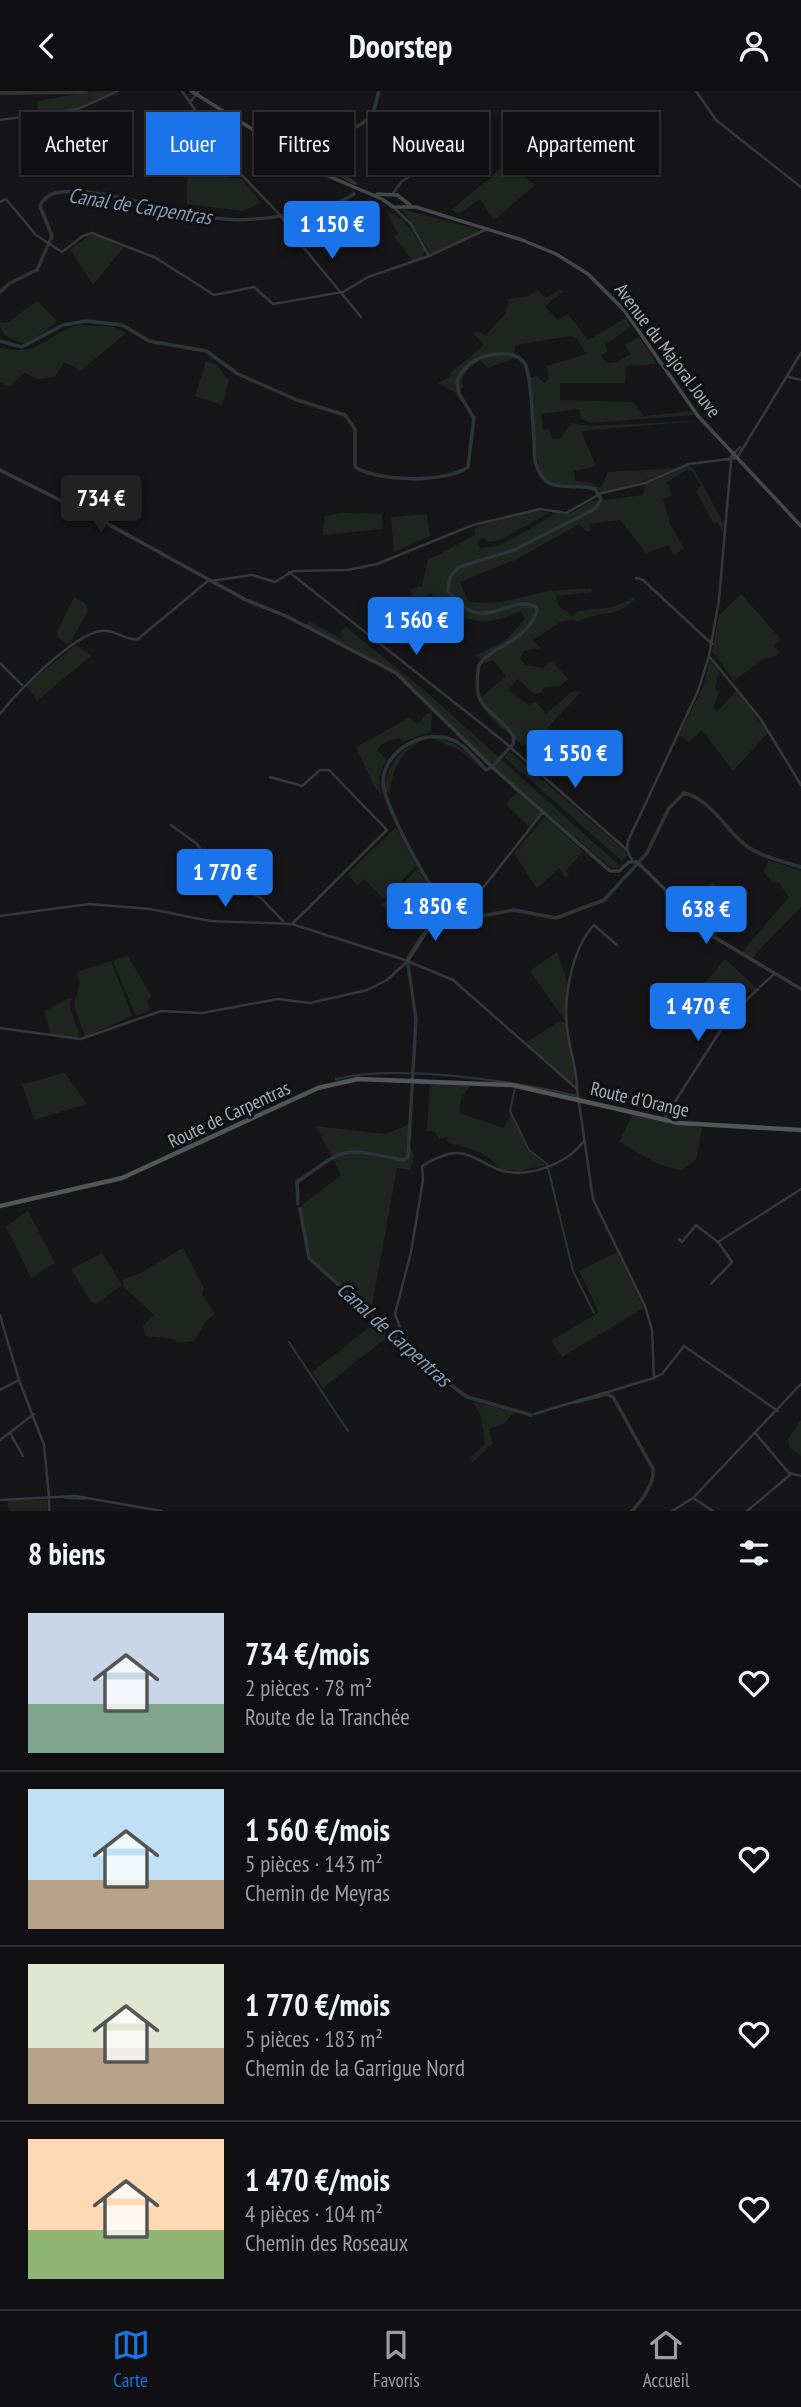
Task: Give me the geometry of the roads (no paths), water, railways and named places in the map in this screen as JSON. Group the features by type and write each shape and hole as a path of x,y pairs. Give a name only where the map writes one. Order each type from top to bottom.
{"main road":[{"name":"Avenue du Majoral Jouve","path":"191,91 199,93 326,174 388,202 393,207 415,207 549,251 596,282 624,310 690,405 801,526"},
{"name":"Avenue du Majoral Jouve","path":"368,193 400,197 415,207"},
{"path":"388,202 391,195"},
{"path":"399,206 400,197"},
{"name":"Route de Carpentras","path":"0,1206 122,1178 327,1085 378,1079 474,1083"},
{"name":"Route d'Orange","path":"474,1083 528,1087 699,1126 801,1130"}],"street":[{"path":"0,120 78,109 118,91"},
{"path":"182,91 237,170 282,217 290,231 361,317"},
{"path":"696,91 716,120 801,187"},
{"path":"191,101 199,93"},
{"path":"391,195 398,185 412,175"},
{"path":"398,185 400,197"},
{"path":"0,202 6,199 36,235 62,252 83,236 99,235 175,268 214,295 254,287 271,303 277,304 343,292 368,277 429,256 487,229"},
{"path":"399,206 401,216"},
{"path":"393,207 413,227 429,256"},
{"path":"0,714 22,685 93,633 107,631 135,640 144,636 210,580 252,576 275,582 289,572 347,570 377,564 473,525 540,509 566,513 600,494 645,484 689,464 737,457 742,445 789,377 801,353"},
{"path":"789,377 801,380"},
{"path":"626,850 698,691 709,656 719,600 729,460 732,452 742,445"},
{"path":"0,470 396,673 491,767 610,871 636,862"},
{"path":"289,572 509,748 626,850 707,931 801,989"},
{"path":"636,578 643,580 712,644"},
{"path":"709,656 760,718 801,785"},
{"path":"0,663 22,685"},
{"path":"270,777 302,786 320,770 329,769 387,830 292,924"},
{"path":"0,1028 81,1039 161,1011 202,1013 278,999 293,1003 316,1002 378,985 408,961 444,907 457,897 471,899 478,894 544,813"},
{"path":"172,825 200,846 221,880 261,898 284,922"},
{"path":"0,916 89,904 150,909 210,921 292,924 441,973 458,984 577,1090"},
{"path":"617,945 594,925 576,958 568,993 567,1033 581,1100 593,1199 639,1293 651,1326 653,1379"},
{"path":"664,1119 729,1017 774,974"},
{"path":"401,1330 395,1314 411,1252 423,1180 422,1166 445,1155 460,1153 499,1170 516,1174 545,1168 571,1154 584,1141"},
{"path":"718,1242 801,1189"},
{"path":"679,1239 682,1242 696,1225 718,1242 732,1262 711,1284"},
{"path":"0,1315 19,1380 44,1445 49,1511"},
{"path":"534,1414 570,1401 653,1379 662,1374 684,1346 778,1411"},
{"path":"0,1392 19,1380"},
{"path":"672,1511 693,1498 801,1384"},
{"path":"0,1440 34,1414"},
{"path":"9,1433 23,1456"},
{"path":"755,1433 792,1475 801,1476"},
{"path":"747,1511 792,1475"},
{"path":"0,1500 75,1496 162,1511"},
{"path":"693,1498 713,1511"}],"waterway":[{"path":"0,92 85,91"},
{"name":"Canal de Carpentras","path":"355,183 325,167 322,159 337,139 372,117 379,91"},
{"name":"Canal de Carpentras","path":"0,292 10,283 37,270 52,236 40,206 54,193 100,194 205,217 237,220 310,211 354,194"},
{"name":"Canal de Carpentras","path":"0,341 22,347 63,325 86,321 122,325 149,341 206,351 238,374 297,400 345,415 355,429 355,467 379,476 412,479 444,476 468,467 474,418 459,394 457,381 466,367 479,358 499,354 518,357 525,364 527,371 535,462 540,473 552,484 595,489 601,499 596,508 587,513 514,550 459,567 450,577 448,591 461,605 473,612 484,613 526,604 536,607 537,611 532,622 518,637 492,652 479,665 477,681 481,702 514,737 513,744 491,768 486,770 468,750 455,741 432,737 408,744 391,760 385,770 385,794 426,878 450,912 459,920 514,910 556,918 604,900 647,853 669,808 684,793 703,802 740,841 754,851 801,867"},
{"name":"Canal de Carpentras","path":"408,958 435,917 438,906"},
{"name":"Canal de Carpentras","path":"298,1204 297,1182 338,1155 357,1152 404,1160 408,1158 416,1019 408,965"},
{"path":"336,1079 391,1073 456,1076 577,1096"},
{"path":"515,1088 510,1111 529,1150 547,1164 573,1271 594,1313"},
{"name":"Canal de Carpentras","path":"300,1209 309,1258 439,1376 467,1397 531,1415"},
{"path":"289,1342 348,1431"},
{"name":"Canal de Carpentras","path":"576,1402 607,1394 613,1397 653,1469 650,1486 632,1511"},
{"path":"65,1498 84,1499"}]}
